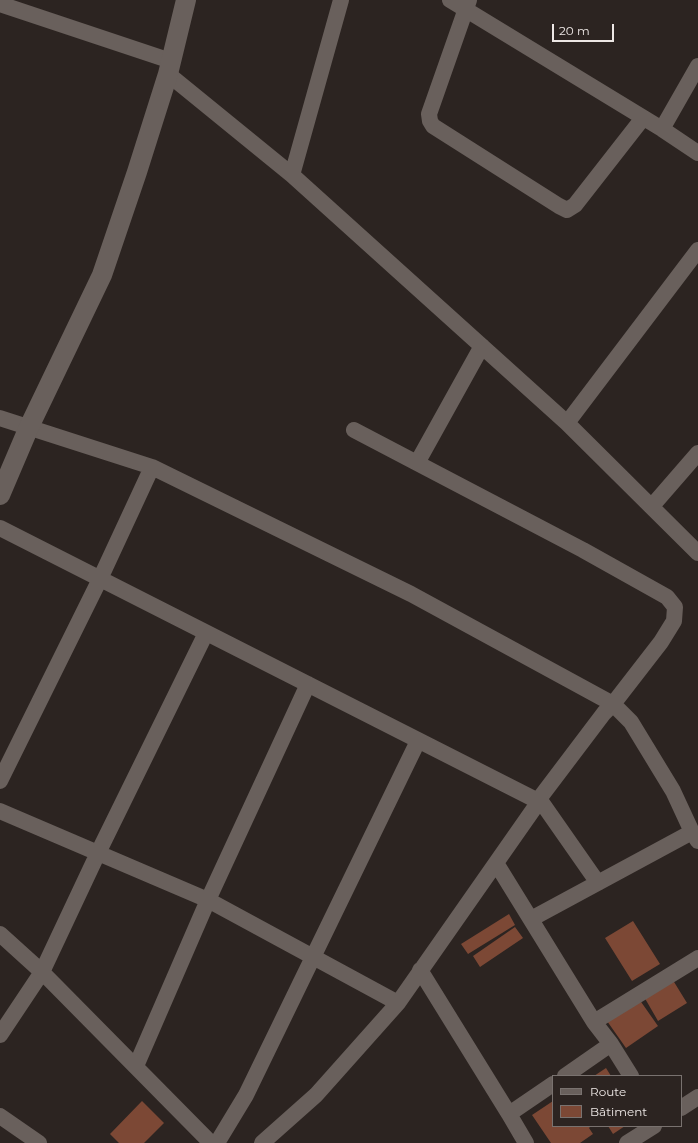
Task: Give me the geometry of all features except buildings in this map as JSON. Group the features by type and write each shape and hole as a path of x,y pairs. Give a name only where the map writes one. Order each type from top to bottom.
{"street":[{"path":"0,495 29,427 102,275 137,172 169,67 186,0"},
{"path":"292,175 341,0"},
{"path":"450,0 467,5 698,153"},
{"path":"0,4 169,67 292,175 567,423 698,553"},
{"path":"467,5 429,114 430,121 433,126 567,210 575,205 643,118"},
{"path":"662,129 698,66"},
{"path":"567,423 698,250"},
{"path":"417,463 482,346"},
{"path":"0,418 152,467 411,594 613,704 631,722 673,791 695,836 598,882 531,919"},
{"path":"262,1143 316,1095 398,1003 540,800 542,795 599,719 613,704 661,642 674,621 674,608 667,597 583,550 354,430"},
{"path":"652,506 698,453"},
{"path":"0,781 100,579 152,467"},
{"path":"0,528 418,741 534,799 540,800 598,882"},
{"path":"0,1034 42,972 98,853 206,633"},
{"path":"136,1066 208,900 308,684"},
{"path":"217,1143 246,1095 418,741"},
{"path":"0,812 208,900 398,1003"},
{"path":"496,863 594,1022 611,1044 630,1075"},
{"path":"0,934 42,972 211,1143"},
{"path":"594,1022 698,958"},
{"path":"420,970 526,1143"},
{"path":"565,1075 611,1044"},
{"path":"509,1114 552,1085"},
{"path":"682,1107 698,1097"},
{"path":"0,1116 39,1143"},
{"path":"627,1143 652,1127"}]}
